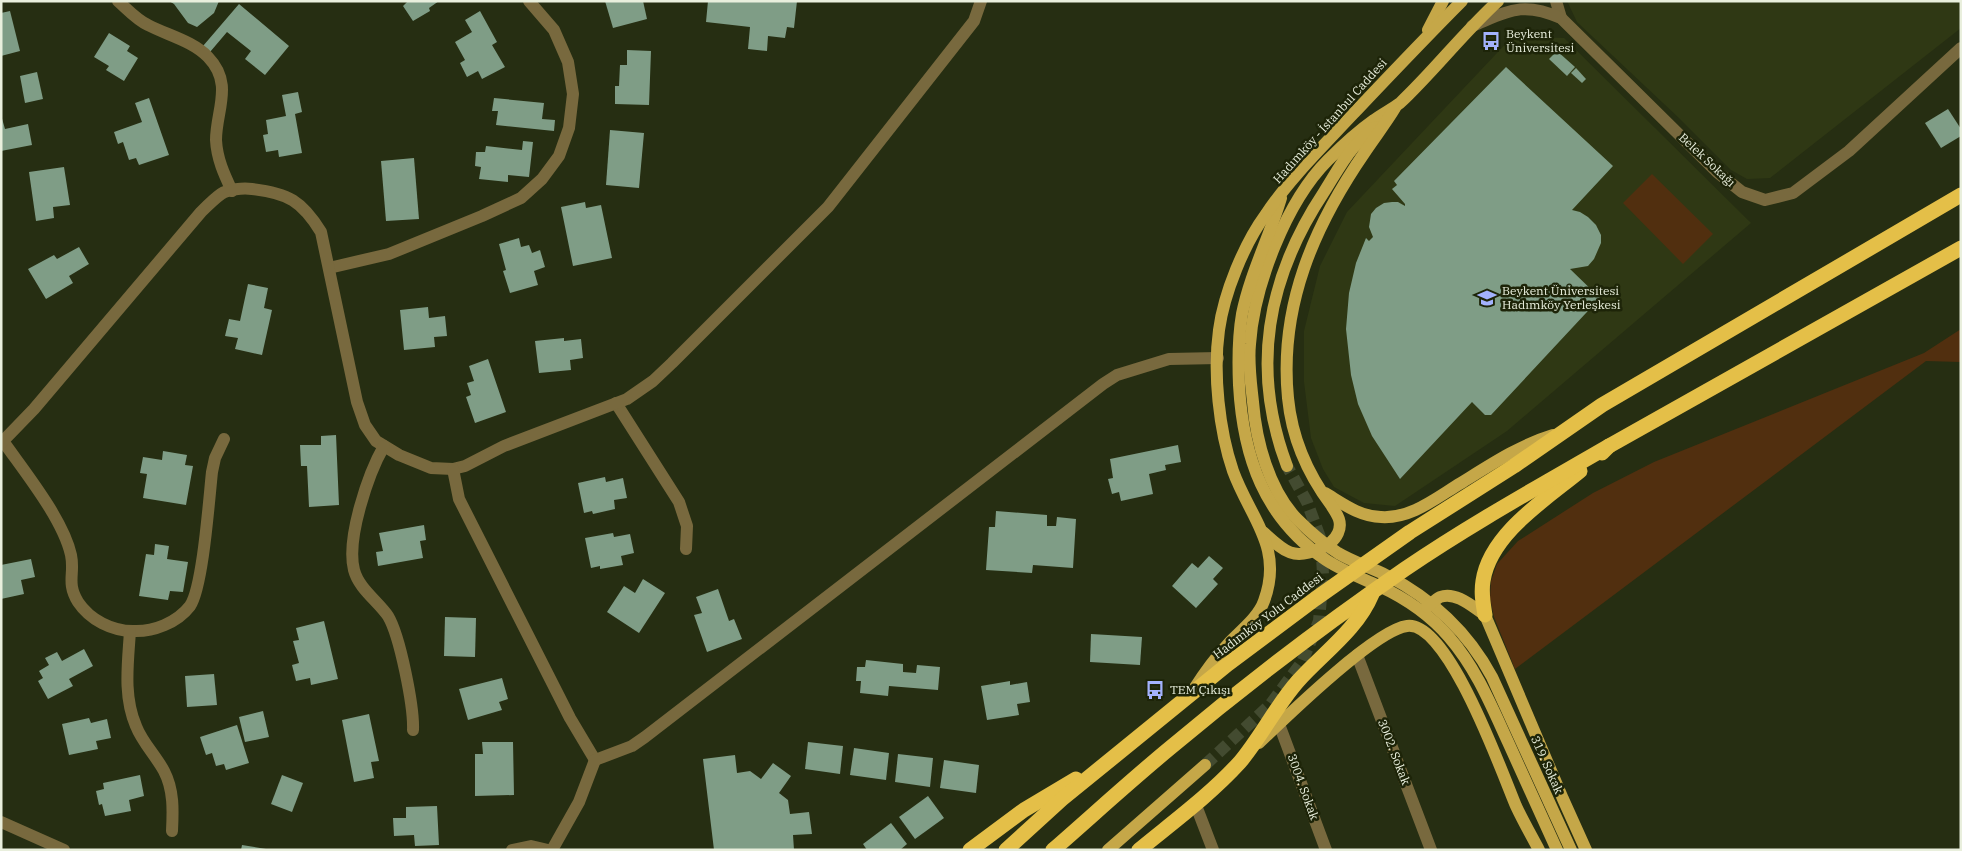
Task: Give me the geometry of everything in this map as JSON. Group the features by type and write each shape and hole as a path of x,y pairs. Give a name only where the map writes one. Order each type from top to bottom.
{"highway":[{"name":"Hadımköy Yolu Caddesi","path":"1006,850 1062,799 1105,766 1228,664 1315,599 1394,544 1610,400 1961,195"},
{"path":"1053,850 1190,731 1301,644 1405,569 1488,516 1609,446 1961,248"},
{"path":"1485,615 1482,594 1483,579 1488,562 1498,546 1523,517 1609,446"},
{"path":"1139,850 1241,761 1297,683 1366,609 1372,593"},
{"path":"970,850 1024,810 1068,782 1105,766"}],"main road":[{"path":"1424,39 1443,1"},
{"name":"Hadımköy - İstanbul Caddesi","path":"1256,456 1240,401 1238,355 1242,314 1254,270 1272,229 1282,194 1299,172 1462,1"},
{"name":"Hadımköy - İstanbul Caddesi","path":"1256,456 1250,345 1260,292 1269,261 1290,214 1325,163 1356,133 1398,104 1498,1"},
{"path":"1288,466 1274,423 1268,363 1268,334 1282,274 1295,241 1308,216 1353,148 1398,104"},
{"path":"1260,530 1291,554 1306,555 1330,544 1338,533 1340,525 1339,516 1320,491 1302,457 1291,421 1287,372 1291,315 1308,255 1322,226 1365,152 1398,104"},
{"path":"1190,696 1206,669 1257,614 1264,603 1271,575 1268,545 1233,471 1225,440 1218,379 1218,358 1219,331 1232,284 1248,244 1265,214 1282,194"},
{"path":"1320,491 1362,514 1381,518 1401,515 1421,508 1506,455 1566,430"},
{"path":"1256,456 1296,518 1337,552 1386,575 1434,605 1456,626 1484,663 1493,694"},
{"path":"1422,630 1422,619 1427,607 1440,597 1454,597 1485,615 1586,850"},
{"path":"1241,761 1357,655 1390,630 1408,625 1422,630 1448,660 1468,692 1517,807 1539,850"},
{"name":"319. Sokak","path":"1493,694 1557,850"},
{"name":"319. Sokak","path":"1493,694 1571,850"},
{"path":"1108,850 1205,764"}],"street":[{"path":"118,1 145,24 193,46 207,56 219,70 222,84 222,104 216,139 222,170 232,191"},
{"path":"329,268 389,254 482,216 521,198 542,179 559,156 569,128 573,94 568,62 554,30 529,1"},
{"path":"224,439 215,458 212,472 200,569 191,605 180,616 164,625 145,632 122,631 92,618 80,604 71,589 71,555 56,520 40,494 2,442 34,410 201,212 222,193 244,188 275,191 291,199 309,214 321,232 357,402 365,425 376,441 399,456 431,468 465,466 504,446 627,399 653,381 714,323 828,207 974,21 981,1"},
{"name":"Belek Sokağı","path":"1556,1 1562,18"},
{"name":"Belek Sokağı","path":"1472,26 1507,12 1524,8 1547,12 1562,18 1717,172 1742,192 1765,200 1793,193 1849,151 1961,48"},
{"path":"512,850 531,846 550,850 578,802 595,760 632,746 645,737 1117,374 1169,359 1218,358"},
{"path":"616,403 678,502 687,526 686,550"},
{"path":"384,446 375,463 366,488 359,516 353,552 354,571 365,590 388,616 394,630 410,697 412,730"},
{"path":"453,468 459,499 570,718 595,760"},
{"path":"130,631 128,698 136,726 164,772 170,790 173,807 172,831"},
{"name":"3002. Sokak","path":"1357,655 1431,850"},
{"name":"3004. Sokak","path":"1280,724 1326,850"},
{"path":"1195,803 1212,850"},
{"path":"1,822 64,850"}],"shaded area":[{"path":"1567,1 1961,1 1961,28 1770,178 1747,179 1731,170 1577,22"},
{"name":"Beykent Üniversitesi Hadımköy Yerleşkesi","path":"1513,36 1564,38 1751,223 1507,431 1395,506 1364,503 1334,487 1323,469 1311,438 1304,382 1304,331 1320,266 1347,212"},
{"path":"1652,174 1713,234 1683,264 1623,203"},
{"path":"1961,329 1961,362 1926,361 1515,669 1494,617 1490,598 1491,581 1497,564 1518,541 1593,493 1654,462 1924,353"}],"building":[{"path":"169,1 219,1 214,13 197,27 188,23 174,4"},
{"path":"408,1 439,1 429,8 430,11 413,21 403,6"},
{"path":"605,1 643,1 647,19 613,28"},
{"path":"708,1 797,1 794,28 787,27 785,38 768,36 767,51 748,49 750,27 706,22"},
{"path":"239,4 289,46 265,75 245,59 251,51 227,32 210,52 203,46"},
{"path":"10,11 20,51 1,56 1,13"},
{"path":"480,11 497,42 492,45 505,67 482,79 478,71 467,77 460,63 465,60 455,42 472,32 465,20"},
{"path":"109,33 130,46 127,51 138,58 124,81 106,70 109,66 94,57"},
{"path":"627,50 651,51 649,105 615,104 615,86 619,86 620,65 627,65"},
{"path":"1557,51 1575,67 1567,76 1549,59"},
{"path":"1506,67 1613,166 1572,210 1588,217 1596,225 1601,235 1601,243 1594,259 1588,266 1570,269 1600,298 1491,415 1485,415 1472,402 1400,479 1372,436 1358,404 1351,375 1346,329 1349,293 1356,263 1366,238 1369,241 1373,237 1369,227 1371,214 1376,208 1384,203 1392,202 1398,202 1405,206 1392,189 1397,185 1394,181"},
{"path":"1576,68 1586,79 1582,83 1571,73"},
{"path":"37,72 43,99 25,103 20,76"},
{"path":"298,92 302,112 295,114 302,153 279,157 278,150 266,152 263,135 268,134 266,120 286,116 282,95"},
{"path":"149,98 169,155 139,165 136,158 129,160 123,142 118,144 114,132 142,122 135,103"},
{"path":"494,98 544,103 542,119 555,120 554,131 496,125 498,111 492,111"},
{"path":"1948,109 1961,129 1961,136 1941,148 1925,123"},
{"path":"1,115 5,129 28,124 32,145 1,151"},
{"path":"610,130 644,133 639,188 606,185"},
{"path":"523,141 533,142 529,177 508,175 508,182 479,179 481,167 475,166 476,152 485,152 486,146 522,150"},
{"path":"414,158 419,219 386,221 381,161"},
{"path":"64,167 70,205 53,207 54,218 36,221 29,172"},
{"path":"585,202 586,208 601,205 612,258 573,266 561,207"},
{"path":"519,238 521,247 529,245 532,253 540,250 545,267 534,271 538,285 510,293 503,271 506,270 499,244"},
{"path":"79,247 89,264 69,276 73,283 46,299 28,269 54,255 57,259"},
{"path":"248,284 268,288 264,308 272,310 262,355 235,349 238,338 225,336 229,319 240,321"},
{"path":"428,307 429,318 445,316 447,336 434,337 435,347 404,350 400,310"},
{"path":"564,338 564,341 581,339 583,358 570,360 571,370 539,373 535,341"},
{"path":"488,359 506,412 475,423 466,397 471,395 467,383 474,381 469,366"},
{"path":"336,435 339,505 309,507 307,466 301,466 300,445 321,445 321,436"},
{"path":"1178,445 1181,462 1165,465 1166,470 1149,474 1153,494 1121,501 1119,492 1112,494 1108,479 1113,478 1110,459"},
{"path":"163,451 187,455 185,465 193,466 186,505 143,498 147,474 140,473 143,457 162,460"},
{"path":"605,477 606,482 623,478 627,498 614,500 615,509 593,514 592,511 584,513 578,483"},
{"path":"996,511 1047,515 1047,526 1056,526 1057,517 1076,519 1073,568 1033,565 1032,573 986,570 989,527 995,527"},
{"path":"424,525 426,540 420,541 423,558 378,566 376,552 383,551 379,533"},
{"path":"613,533 614,537 630,534 634,553 621,556 623,565 600,569 600,566 591,568 585,538"},
{"path":"155,544 169,546 167,559 188,562 183,592 170,591 168,600 139,596 146,554 154,555"},
{"path":"1209,556 1223,568 1213,579 1218,584 1196,608 1172,586 1192,563 1198,568"},
{"path":"31,559 35,577 21,580 24,594 1,599 1,565"},
{"path":"643,579 665,593 639,633 607,612 624,586 635,593"},
{"path":"718,589 729,621 734,619 742,639 707,652 694,615 702,613 696,597"},
{"path":"445,617 476,618 475,657 444,656"},
{"path":"324,621 338,679 311,685 310,678 296,681 292,665 299,663 293,641 299,640 296,628"},
{"path":"1091,634 1142,637 1140,665 1090,662"},
{"path":"84,649 93,666 69,679 73,686 48,699 38,681 43,678 39,671 49,665 45,658 57,652 62,661"},
{"path":"866,660 903,664 903,672 916,673 917,665 940,667 938,690 889,686 888,696 860,693 861,681 856,681 857,667 865,667"},
{"path":"214,674 217,705 187,707 185,676"},
{"path":"502,678 508,699 499,702 502,710 468,720 459,689"},
{"path":"1010,681 1010,685 1027,682 1030,702 1017,704 1019,715 987,720 981,686"},
{"path":"263,711 269,737 245,742 239,717"},
{"path":"369,714 379,761 371,762 374,778 354,782 342,720"},
{"path":"89,718 91,723 107,719 111,738 96,741 98,749 69,755 62,724"},
{"path":"237,725 249,763 226,770 224,764 216,766 212,753 206,755 200,737"},
{"path":"482,742 513,742 514,795 475,796 475,754 483,754"},
{"path":"808,742 843,746 840,774 805,769"},
{"path":"854,748 889,753 886,780 850,775"},
{"path":"898,754 933,758 930,787 895,782"},
{"path":"735,755 737,773 750,771 761,779 773,763 791,776 779,793 788,800 790,814 809,812 812,834 793,835 794,850 714,850 703,759"},
{"path":"944,760 979,765 976,793 940,788"},
{"path":"140,775 144,796 129,800 131,811 105,816 102,804 99,805 96,791 104,789 103,783"},
{"path":"282,775 303,783 292,812 271,804"},
{"path":"928,796 944,818 915,839 899,817"},
{"path":"437,806 439,845 415,846 414,835 394,836 393,818 406,818 406,807"},
{"path":"891,823 907,844 900,850 867,850 863,844"},
{"path":"242,845 266,849 241,850"}],"tunnel":[{"path":"1205,765 1270,705 1302,662 1319,621 1323,574 1321,540 1307,502 1287,466"}],"place":[{"name":"Beykent Üniversitesi","path":"1491,41"},
{"name":"Beykent Üniversitesi Hadımköy Yerleşkesi","path":"1487,298"},
{"name":"TEM Çıkışı","path":"1155,690"}]}
